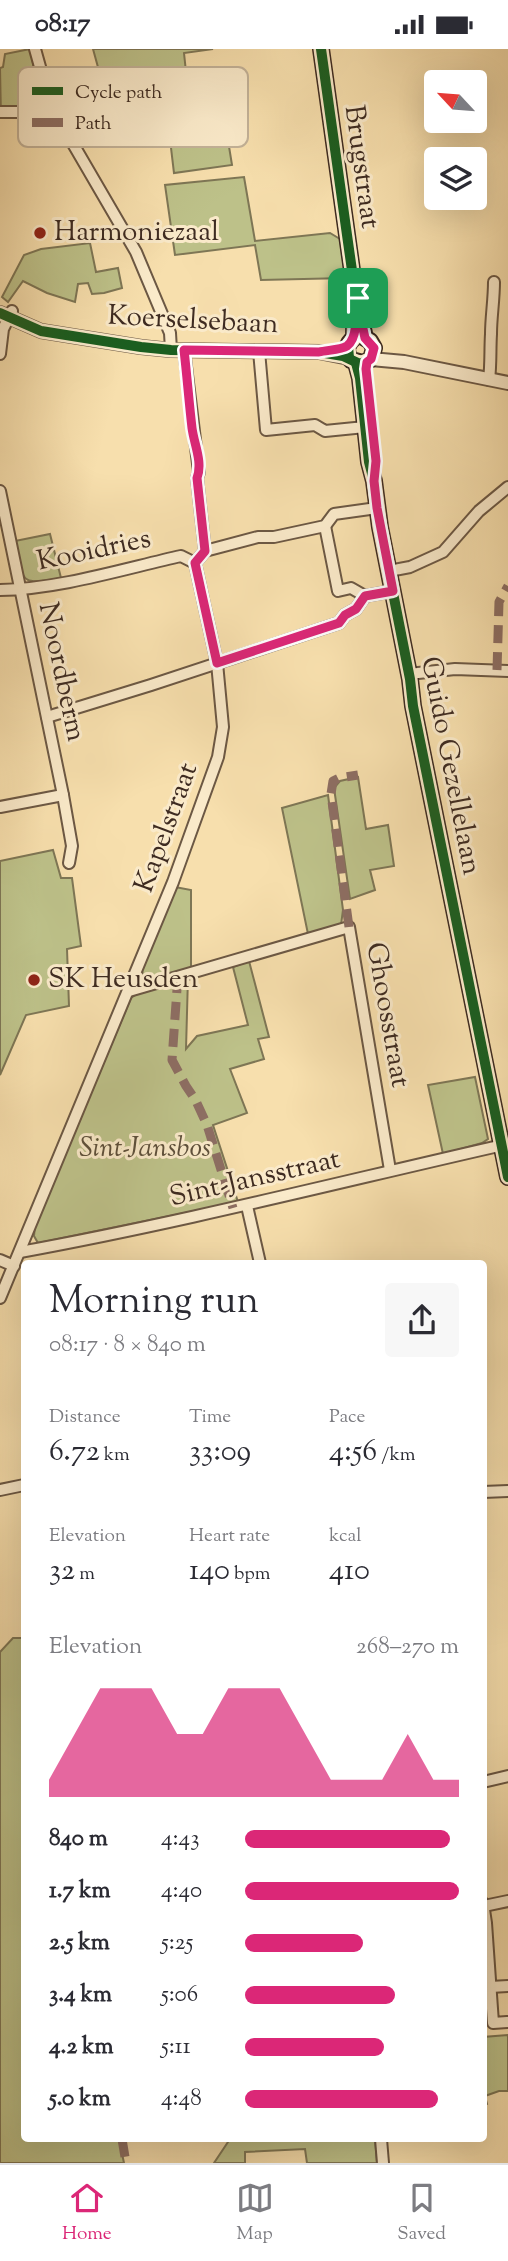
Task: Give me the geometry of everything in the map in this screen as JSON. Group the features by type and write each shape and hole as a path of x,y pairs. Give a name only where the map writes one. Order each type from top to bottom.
{"main road":[{"name":"Brugstraat","path":"321,49 355,292 360,351"},
{"path":"360,351 359,427 374,481"},
{"path":"360,351 376,461 374,481"},
{"name":"Guido Gezellelaan","path":"374,481 426,771 504,1146 508,1177"}],"street":[{"path":"35,49 40,67"},
{"path":"0,112 18,112"},
{"path":"75,147 136,252 170,333 170,350"},
{"path":"489,380 494,282"},
{"path":"0,354 5,311"},
{"name":"Koerselsebaan","path":"5,311 56,328 65,334 99,341 170,350 360,351 508,383"},
{"path":"184,350 199,472 197,478 205,551"},
{"path":"259,351 265,424 315,425 325,431 359,427"},
{"path":"389,571 410,567 443,552 479,511 508,487"},
{"name":"Noordberm","path":"0,491 63,795 72,846 69,863"},
{"path":"195,563 205,551 258,537 274,537 325,526 334,514 377,508"},
{"path":"325,526 338,591 351,588 365,596 393,591"},
{"name":"Kooidries","path":"0,590 20,589 181,557 195,563"},
{"name":"Kapelstraat","path":"0,1298 129,991 218,757 223,727 217,663 195,563"},
{"path":"47,717 339,623 345,615 356,609 365,596"},
{"path":"410,676 455,669 508,671"},
{"path":"0,807 63,795"},
{"name":"Ghoosstraat","path":"129,991 349,927 390,1170"},
{"name":"Sint-Jansstraat","path":"20,1252 247,1206 390,1170 504,1146"},
{"path":"247,1206 259,1260"},
{"path":"0,1260 14,1266"},
{"path":"0,1490 21,1486"},
{"path":"487,1492 508,1491"},
{"path":"487,1781 508,1776"},
{"path":"487,1904 508,1901"},
{"path":"487,1939 493,2022 507,2022"},
{"path":"490,1987 508,1986"},
{"path":"381,2142 383,2163"}],"green space":[{"path":"30,49 34,67 18,67 18,115 1,117 0,68 3,67 5,54"},
{"path":"93,49 213,49 184,53 185,67 98,67"},
{"path":"171,147 229,147 232,165 174,173"},
{"path":"244,177 255,241 330,233 340,239 346,278 261,280 255,245 175,255 165,185"},
{"path":"90,243 96,272 118,268 122,288 92,294 88,283 78,284 75,302 47,293 23,281 8,302 2,297 24,255 41,249"},
{"path":"50,534 61,578 29,581 22,572 15,541"},
{"path":"358,777 366,829 388,825 394,866 370,870 375,890 350,899 334,788 340,781"},
{"path":"328,795 343,910 341,925 308,934 282,808"},
{"name":"SK Heusden","path":"53,850 61,878 72,878 81,946 67,949 69,1006 26,1015 0,1075 0,861"},
{"path":"175,887 191,890 191,968 148,979 142,970"},
{"name":"Sint-Jansbos","path":"249,961 269,1037 258,1039 264,1059 230,1069 247,1113 213,1125 238,1202 38,1243 34,1236 35,1226 131,998 138,993 188,977 186,1049 197,1036 248,1025 233,967"},
{"path":"475,1077 488,1139 443,1154 428,1085"},
{"path":"13,1638 21,1638 21,2142 120,2142 124,2163 0,2163 0,1652"},
{"path":"508,2035 508,2091 487,2095 487,2037"},
{"path":"228,2142 375,2142 377,2163 307,2163 305,2149 245,2152 245,2163 214,2163"}],"marked path":[{"path":"497,670 499,602 508,586"},
{"path":"349,927 331,794 333,781 358,775"},
{"path":"178,975 172,1060 207,1125 233,1208"},
{"path":"122,2142 126,2163"}],"cycle path":[{"path":"321,49 355,292 354,338 348,346 349,358"},
{"path":"0,313 41,331 171,350 319,352 343,356 360,364 371,359 374,348"},
{"path":"356,363 369,462 413,706 508,1177"}],"place":[{"name":"Harmoniezaal","path":"40,233"},
{"name":"SK Heusden","path":"34,980"}],"route":[{"path":"355,292 358,298 365,338 374,348 366,369 376,461 374,481 393,591 365,596 356,609 345,615 339,623 217,663 195,563 205,551 196,442 184,350 319,352 348,346 354,338 355,292"}]}
